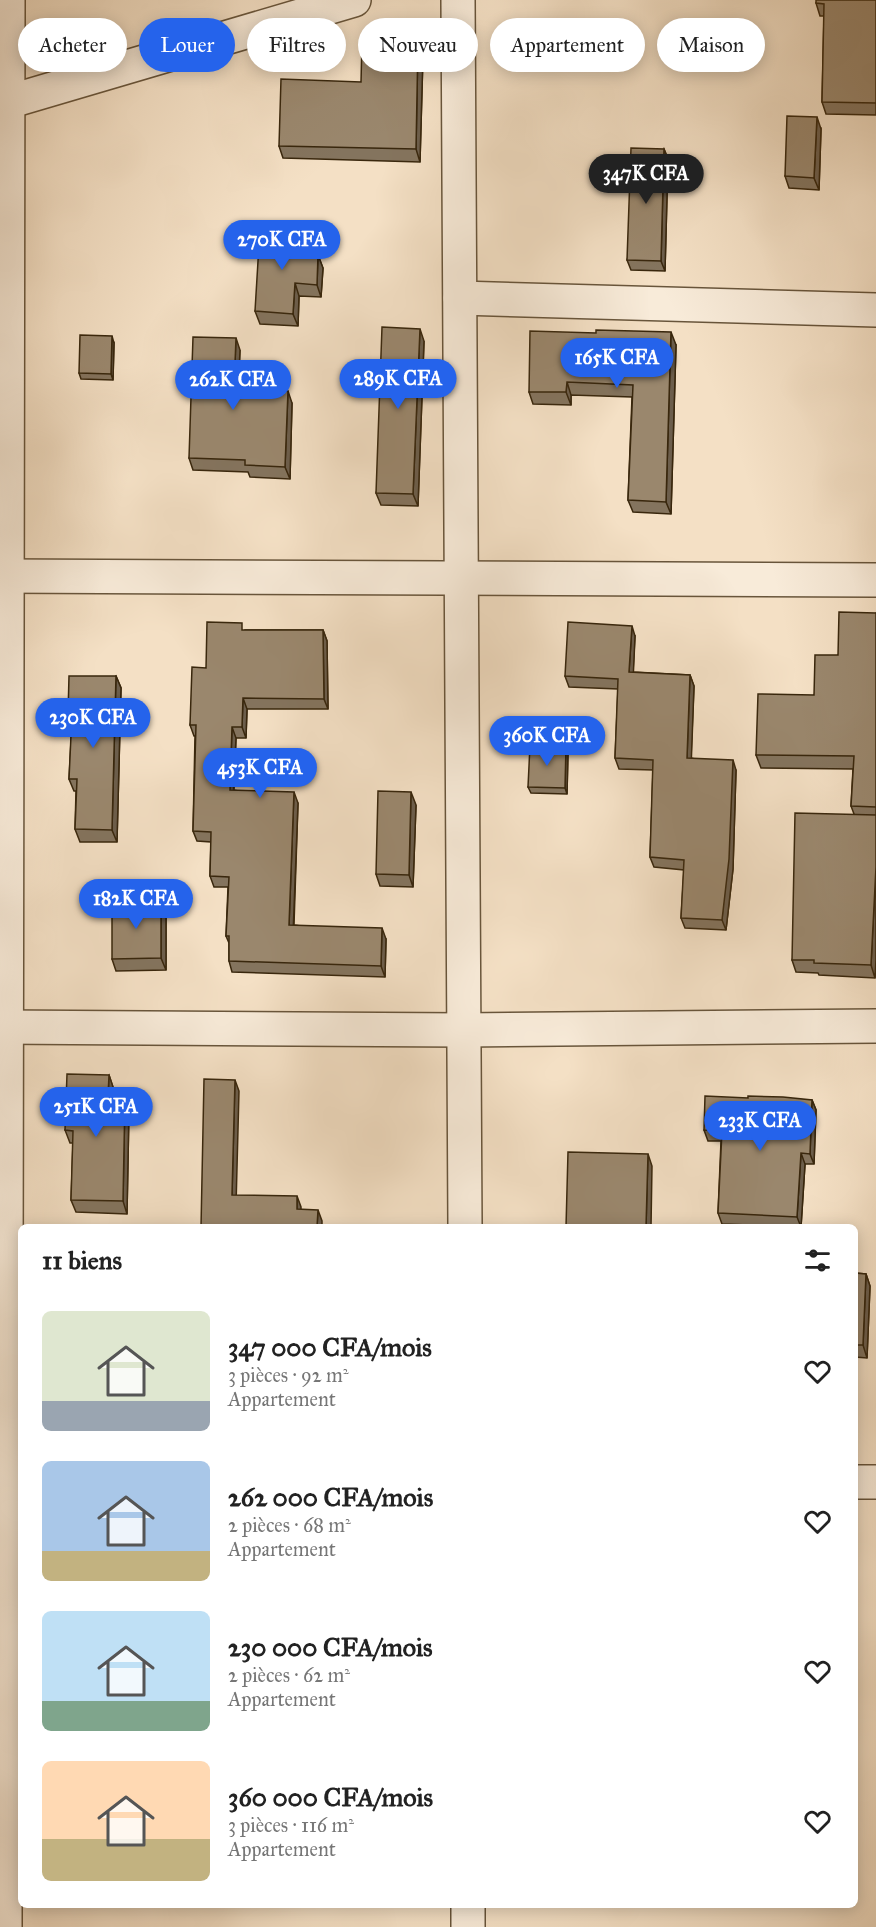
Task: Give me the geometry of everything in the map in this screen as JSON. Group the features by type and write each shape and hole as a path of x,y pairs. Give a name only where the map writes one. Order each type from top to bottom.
{"street":[{"path":"5,1927 9,1479 3,1027 4,102 8,0"},
{"path":"4,102 354,0"},
{"path":"458,0 465,1224"},
{"path":"460,298 876,310"},
{"path":"4,576 876,580"},
{"path":"3,1027 464,1030 876,1026"},
{"path":"858,1482 876,1482"},
{"path":"468,1908 468,1927"}],"building":[{"path":"816,0 876,0 876,103 822,102 824,4 816,3"},
{"path":"361,72 417,72 416,149 279,146 281,79 361,82"},
{"path":"787,116 817,117 814,178 785,176"},
{"path":"631,148 664,149 661,261 627,260"},
{"path":"260,228 297,230 296,254 318,255 317,285 295,283 293,314 255,311"},
{"path":"382,327 420,329 413,494 376,493"},
{"path":"596,330 671,332 666,502 628,500 633,385 567,382 566,392 529,392 530,331 596,333"},
{"path":"80,335 112,336 111,374 79,373"},
{"path":"193,337 236,338 234,389 288,391 285,467 245,465 245,460 189,458"},
{"path":"839,612 876,613 876,807 851,806 854,756 756,755 758,694 814,695 815,655 838,655"},
{"path":"207,622 242,623 242,630 323,630 324,699 243,698 242,727 232,727 230,790 294,792 289,925 382,928 381,966 229,961 229,936 226,936 229,877 210,876 211,832 193,831 196,725 190,725 192,667 206,668"},
{"path":"568,622 632,626 629,672 690,675 687,758 733,760 729,859 722,920 681,918 684,860 650,857 653,760 615,758 618,679 565,676"},
{"path":"69,676 116,676 112,830 75,829 77,779 69,779 72,714 68,714"},
{"path":"530,745 566,746 565,788 528,787"},
{"path":"378,791 411,792 409,875 376,874"},
{"path":"795,813 876,815 871,965 792,960"},
{"path":"112,901 161,901 161,958 112,959"},
{"path":"67,1074 109,1075 108,1097 125,1097 123,1201 71,1200 73,1131 65,1130"},
{"path":"204,1079 235,1080 232,1195 297,1196 297,1209 318,1210 317,1224 201,1224"},
{"path":"705,1096 783,1097 812,1100 810,1154 801,1153 797,1217 718,1213 722,1131 704,1130"},
{"path":"568,1152 648,1154 646,1224 566,1224"},
{"path":"858,1273 866,1274 863,1345 858,1345"}]}
